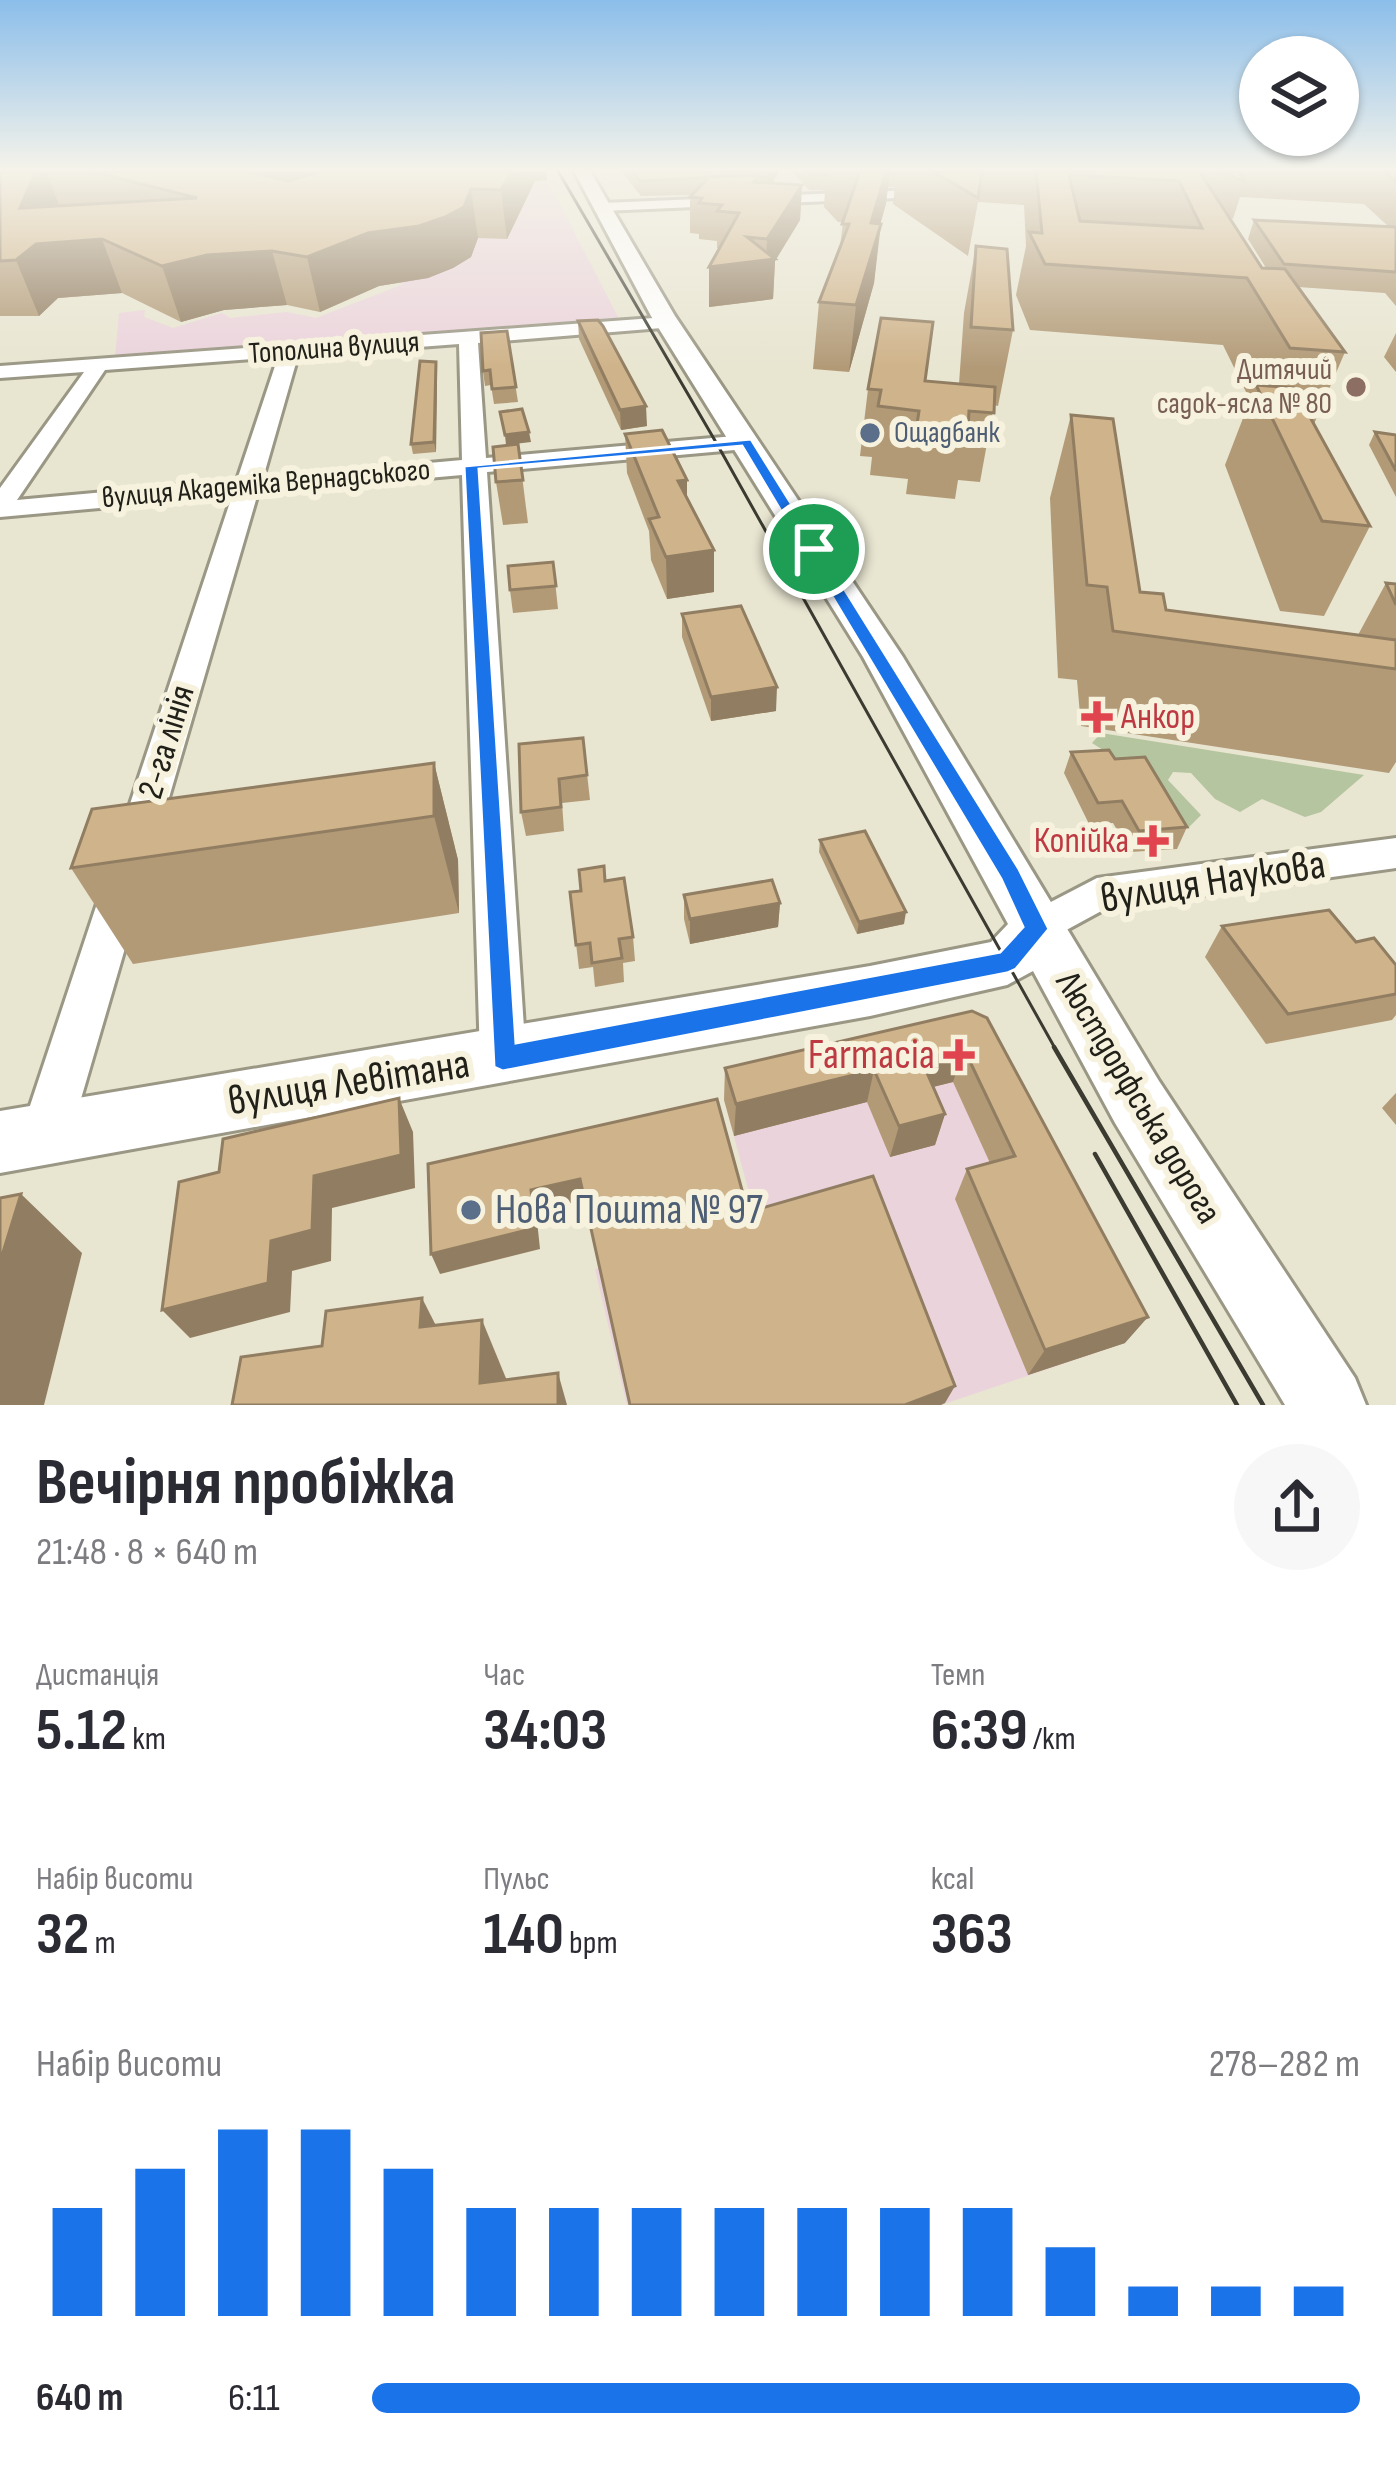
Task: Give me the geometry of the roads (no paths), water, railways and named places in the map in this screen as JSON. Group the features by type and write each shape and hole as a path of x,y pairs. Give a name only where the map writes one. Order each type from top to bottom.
{"main road":[{"name":"Люстдорфська дорога","path":"620,237 668,323 893,674 1137,1102 1328,1405"},
{"name":"вулиця Левітана","path":"23,1138 503,1058 1007,962 1036,929"}],"street":[{"name":"Тополина вулиця","path":"0,372 668,323"},
{"path":"468,339 503,1058"},
{"name":"2-га лінія","path":"23,1138 290,351"},
{"path":"0,507 99,365"},
{"name":"вулиця Академіка Вернадського","path":"0,507 746,442"},
{"name":"вулиця Наукова","path":"1036,929 1097,895 1396,853"}],"tram line":[{"path":"596,237 1056,1050"},
{"path":"1054,1047 1263,1405"},
{"path":"1095,1154 1237,1405"}],"place":[{"name":"Дитячий садок-ясла № 80","path":"1356,387"},
{"name":"Ощадбанк","path":"870,433"},
{"name":"Анкор","path":"1097,717"},
{"name":"Копійка","path":"1153,841"},
{"name":"Farmacia","path":"959,1055"},
{"name":"Нова Пошта № 97","path":"471,1210"}]}
